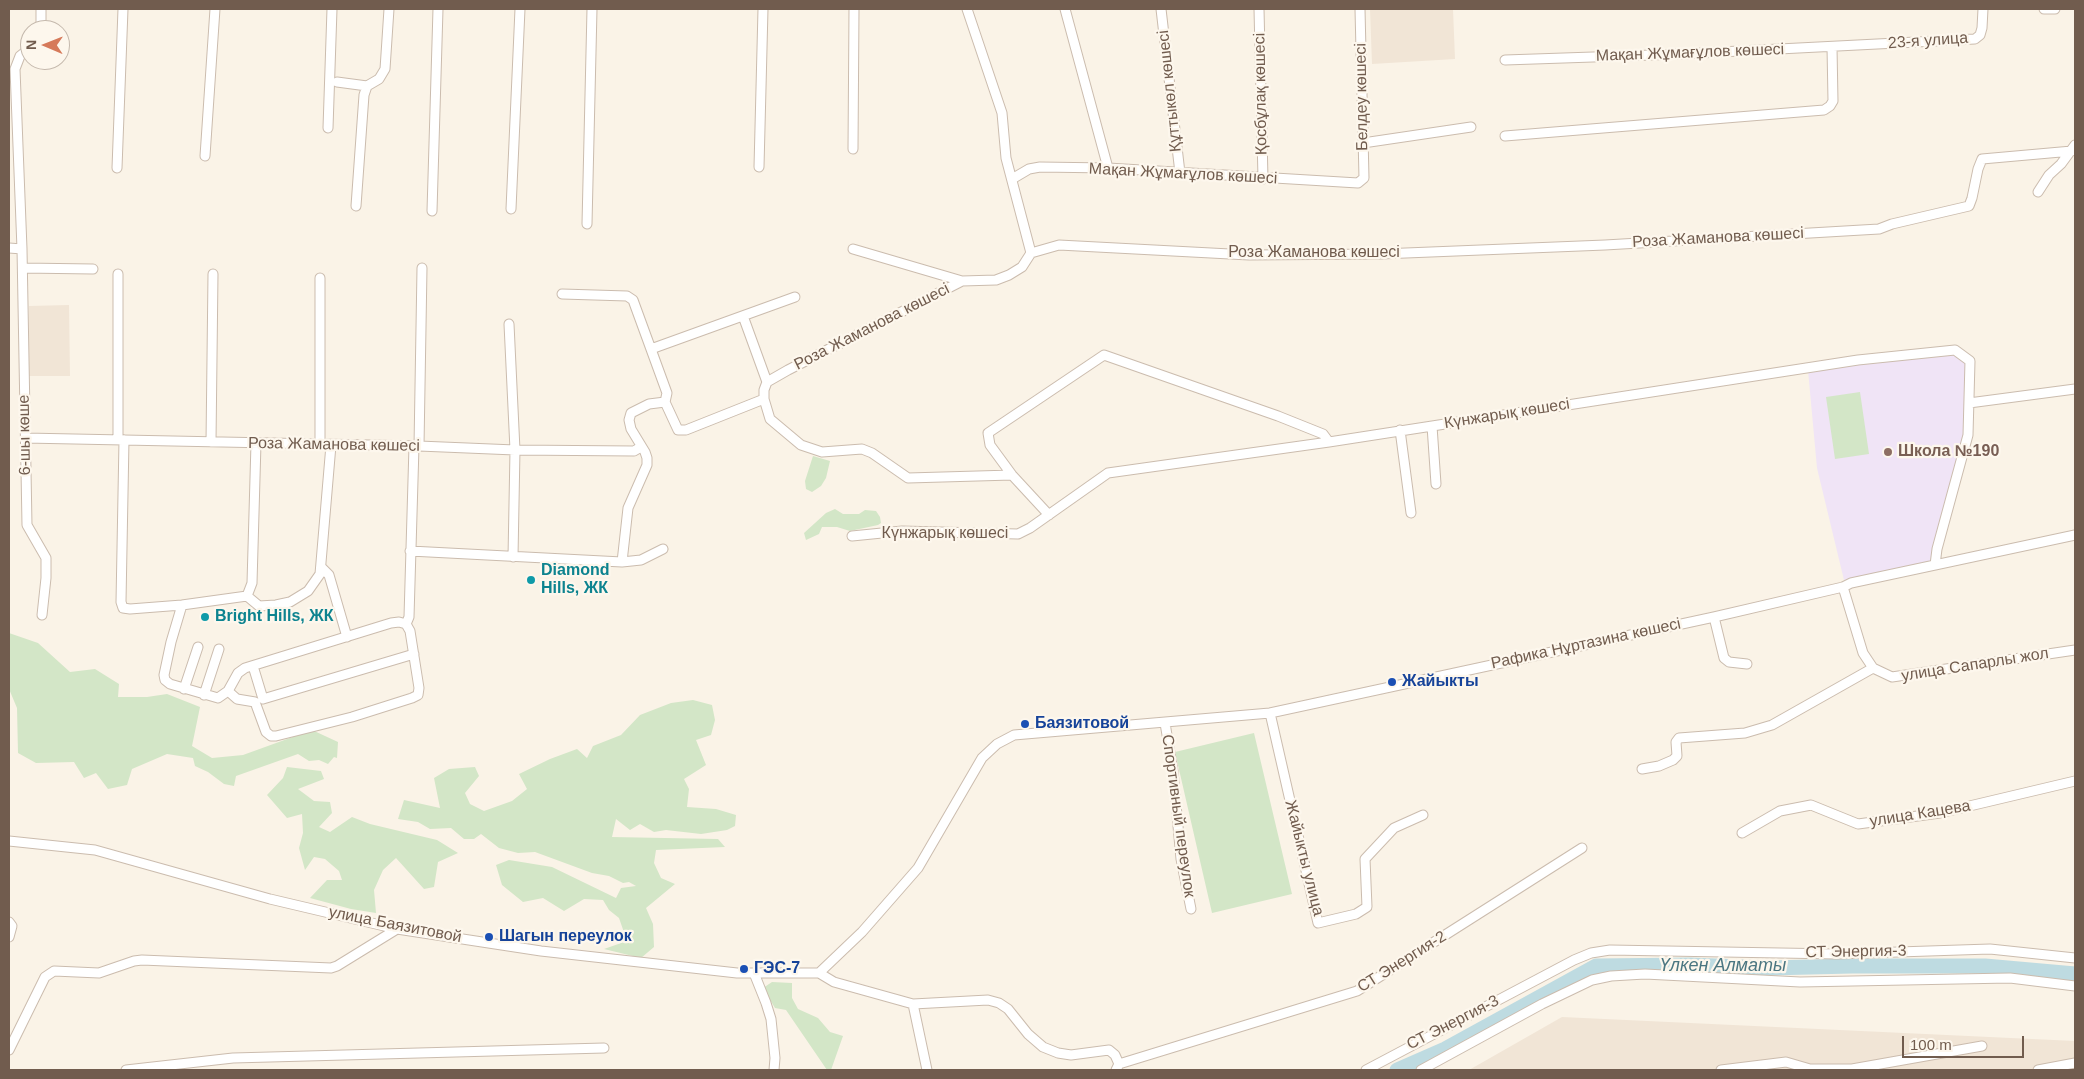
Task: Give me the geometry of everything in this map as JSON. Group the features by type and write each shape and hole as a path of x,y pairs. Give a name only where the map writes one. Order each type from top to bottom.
{"street":[{"path":"117,168 123,9"},
{"path":"205,156 215,9"},
{"path":"328,128 332,9"},
{"path":"337,82 367,86 379,79 385,69 389,9"},
{"path":"432,211 438,9"},
{"path":"511,209 520,9"},
{"path":"587,224 592,9"},
{"path":"759,167 763,9"},
{"path":"853,149 854,9"},
{"path":"967,9 1002,113 1006,158 1031,253"},
{"path":"1066,9 1108,168"},
{"name":"Құттыкөл көшесі","path":"1161,9 1180,173"},
{"name":"Қосбұлақ көшесі","path":"1259,9 1263,179"},
{"name":"Белдеу көшесі","path":"1358,184 1364,178 1360,9"},
{"name":"23-я улица","path":"1874,44 1975,38 1980,35 1984,9"},
{"path":"2044,9 2055,9"},
{"name":"Мақан Жұмағұлов көшесі","path":"1505,60 1874,44"},
{"path":"1505,136 1824,110 1833,101 1832,46"},
{"name":"6-шы көше","path":"20,56 14,69 13,157 23,268 27,525 46,558 42,615"},
{"path":"356,206 364,95 367,86"},
{"path":"1362,143 1471,127"},
{"name":"Роза Жаманова көшесі","path":"2038,192 2049,175 2074,148"},
{"name":"Роза Жаманова көшесі","path":"767,382 962,281 996,280 1009,275 1022,266 1031,253 1059,244 1249,255 1380,254 1596,245 1879,229 1892,224 1969,206 1982,159 2074,148"},
{"name":"Мақан Жұмағұлов көшесі","path":"1012,179 1028,169 1040,167 1108,168 1358,184"},
{"path":"9,248 22,249"},
{"path":"853,249 962,281"},
{"path":"23,268 93,269"},
{"path":"406,624 409,617 422,268"},
{"path":"118,274 121,602 123,608 182,605 247,596 259,606 276,605 290,602 308,591 322,568 330,446"},
{"path":"211,442 213,274"},
{"path":"320,278 320,445"},
{"path":"562,294 627,296 633,300 668,392 665,402 678,430 686,430 764,399"},
{"path":"651,349 795,297"},
{"path":"743,316 767,382 764,390 764,399 770,419 801,445 822,452 862,449 872,453 882,462 908,478 1012,475"},
{"path":"509,324 515,450 513,557"},
{"name":"Күнжарық көшесі","path":"852,536 902,532 1018,534 1049,515 1108,473 1328,442 1858,360 1955,350 1970,361 1968,435 1937,549 1935,565"},
{"path":"1049,515 1012,475 990,445 988,433 1104,355 1278,416 1323,434 1328,442"},
{"path":"1969,403 2075,389"},
{"path":"622,562 628,508 647,465 647,458 631,429 629,420 631,413 638,408 649,404 665,402"},
{"path":"1432,426 1436,484"},
{"path":"1400,430 1411,513"},
{"name":"Роза Жаманова көшесі","path":"26,438 330,446 416,446 515,450 634,451 641,447"},
{"path":"247,596 252,582 256,443"},
{"name":"Рафика Нұртазина көшесі","path":"819,973 862,932 918,868 982,758 997,744 1014,735 1270,713 1714,617 1843,587 1851,583 2075,535"},
{"path":"410,551 622,562 641,560 663,549"},
{"path":"322,568 329,574 347,637"},
{"path":"1642,769 1659,766 1673,760 1677,756 1676,742 1679,738 1745,733 1772,725 1873,668 1863,653 1843,587"},
{"path":"182,605 164,675 165,680 184,689 218,698 228,691 238,673 245,668 391,623 399,622 406,624 410,631 419,688 418,695 412,698 352,717 271,736 266,732 255,702 238,699 228,691"},
{"path":"1714,617 1724,658 1729,662 1747,664"},
{"path":"184,689 198,647"},
{"path":"204,695 219,649"},
{"name":"улица Сапарлы жол","path":"1873,668 1892,677 2075,650"},
{"path":"253,666 263,699 414,654"},
{"name":"Жайыкты улица","path":"1270,713 1318,923 1356,914 1367,907 1365,859 1394,828 1423,815"},
{"name":"Спортивный переулок","path":"1165,723 1173,771 1181,859 1191,909"},
{"name":"улица Кацева","path":"1742,833 1780,811 1811,805 1858,824 1940,813 2075,781"},
{"name":"улица Баязитовой","path":"9,841 95,850 270,899 398,929 542,951 754,974 819,973"},
{"name":"СТ Энергия-2","path":"1118,1067 1357,991 1582,848"},
{"path":"9,922 12,929 9,938"},
{"path":"9,1050 45,977 54,971 98,973 142,960 331,968 338,966 398,929"},
{"name":"СТ Энергия-3","path":"1366,1070 1574,960 1591,953 1610,950 1838,954 1990,949 2075,958"},
{"path":"819,973 834,982 913,1004 988,1000 999,1003 1008,1009 1028,1034 1044,1046 1058,1053 1071,1055 1109,1050 1115,1055 1118,1067"},
{"path":"754,974 771,1019 775,1058 774,1070"},
{"path":"1421,1070 1542,1004 1592,980 1611,976 1645,974 1800,982 2010,978 2075,986"},
{"path":"913,1004 927,1070"},
{"path":"1721,1070 1786,1062 1810,1069 1852,1069 1982,1046"},
{"path":"126,1070 233,1058 604,1048"},
{"path":"2038,1070 2075,1063"}],"shaded area":[{"path":"1370,9 1453,9 1455,59 1372,64"},
{"path":"69,305 70,376 28,376 29,306"},
{"name":"Школа №190","path":"1954,352 1967,363 1965,436 1932,563 1844,580 1817,468 1808,370"},
{"path":"1562,1017 2075,1041 2075,1070 1469,1070"}],"green space":[{"path":"1860,392 1869,454 1835,459 1826,397"},
{"path":"813,456 830,461 826,478 821,486 812,492 806,489 805,481"},
{"path":"835,509 843,514 859,514 865,510 876,511 881,523 850,531 837,527 822,527 819,534 806,540 804,533 826,513"},
{"path":"9,633 38,643 70,672 95,669 119,684 118,697 147,697 167,694 200,707 192,746 212,758 243,755 312,730 338,742 337,758 334,757 328,764 319,760 309,761 298,754 236,776 234,786 224,784 208,772 195,766 193,758 167,754 132,769 127,785 108,789 96,773 84,778 74,762 36,763 18,753 17,708 9,689"},
{"path":"693,700 712,705 715,720 711,735 696,740 706,765 684,779 689,789 687,807 716,809 736,815 735,826 727,830 701,834 666,830 654,832 640,824 630,830 616,819 612,837 718,839 725,847 656,850 654,863 661,878 675,884 646,908 653,924 654,947 641,958 604,949 627,941 619,918 609,910 603,900 584,899 564,911 543,898 523,902 502,885 496,865 509,860 552,867 616,898 621,888 636,886 629,882 623,883 609,876 592,873 535,852 518,853 499,848 481,834 474,839 464,839 451,828 430,829 418,822 398,819 404,800 440,808 434,778 449,769 475,767 479,776 465,793 470,804 484,811 512,801 527,789 519,774 550,759 577,749 587,758 593,746 621,735 640,715 671,703"},
{"path":"1254,733 1292,894 1212,913 1175,752"},
{"path":"287,767 321,771 324,779 298,789 314,801 330,802 332,813 319,827 330,832 352,817 370,824 437,840 458,853 438,862 434,887 424,889 396,858 383,870 374,890 376,913 351,909 310,898 327,880 342,880 339,871 325,859 314,857 305,870 299,848 303,833 302,814 287,818 267,795 283,778"},
{"path":"772,982 792,983 792,998 798,1009 818,1018 830,1032 843,1036 831,1070 827,1070 786,1010 775,1008 763,988"}],"waterway":[{"name":"Үлкен Алматы","path":"1397,1070 1445,1049 1596,966 1690,965 1768,968 1985,966 2075,974"}],"place":[{"name":"Школа №190","path":"1888,452"},
{"name":"Diamond Hills, ЖК","path":"531,580"},
{"name":"Bright Hills, ЖК","path":"205,617"},
{"name":"Жайыкты","path":"1392,682"},
{"name":"Баязитовой","path":"1025,724"},
{"name":"Шагын переулок","path":"489,937"},
{"name":"ГЭС-7","path":"744,969"}]}
